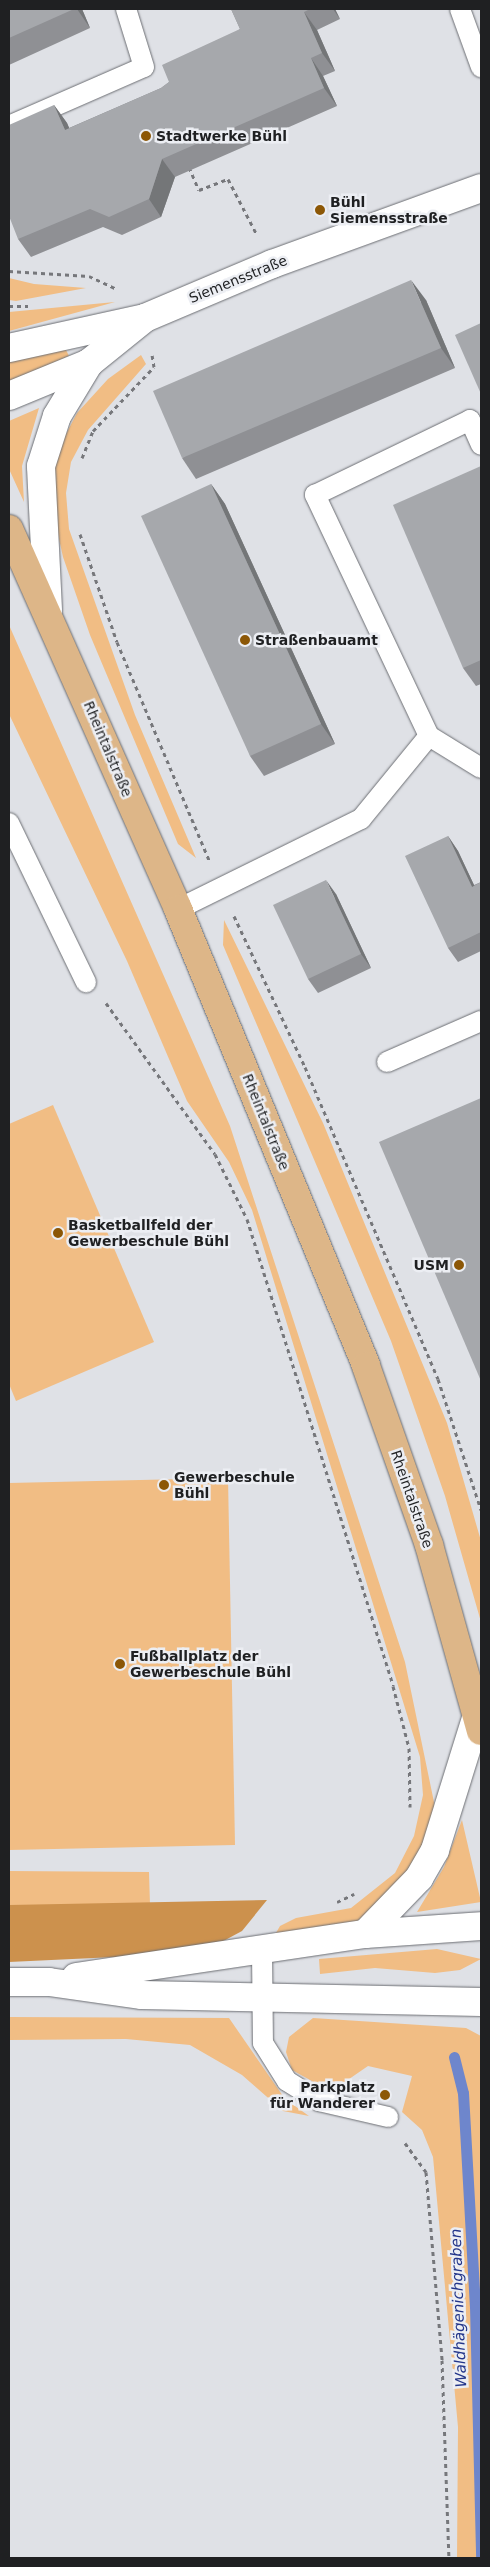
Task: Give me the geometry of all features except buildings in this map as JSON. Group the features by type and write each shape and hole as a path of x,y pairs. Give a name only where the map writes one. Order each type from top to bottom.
{"main road":[{"name":"Rheintalstraße","path":"9,529 48,610 178,909 366,1366 429,1545 479,1723"}],"street":[{"name":"Siemensstraße","path":"9,396 89,363 145,318 272,264 481,188"},
{"path":"9,348 145,318"},
{"path":"48,610 41,466 57,416 89,363"},
{"path":"366,1934 419,1878 435,1850 479,1723"},
{"path":"48,1982 366,1934 481,1926"},
{"path":"9,1982 48,1982 142,1995 481,2002"}],"lane":[{"path":"9,126 144,67 126,9"},
{"path":"460,9 477,47 481,67"},
{"path":"481,444 470,420 315,495 430,736 481,768"},
{"path":"178,909 361,820 430,736"},
{"path":"9,823 86,982"},
{"path":"387,1062 481,1021"},
{"path":"262,1951 263,2043 286,2081 319,2101 388,2117"}],"path":[{"path":"184,156 199,190 228,179 272,264"},
{"path":"9,272 89,276 125,292 145,318 154,367 93,431 79,465"},
{"path":"77,523 117,642 222,889 305,1067 411,1316 463,1445 481,1510"},
{"path":"86,982 185,1108 215,1154 247,1219 393,1686 409,1748 408,1816"},
{"path":"327,1906 359,1892"},
{"path":"388,2117 426,2172 442,2360 449,2558"}],"shaded area":[{"path":"9,278 34,284 86,288 16,301 9,300"},
{"path":"115,302 9,331 9,312"},
{"path":"65,348 69,356 9,382 9,362"},
{"path":"141,355 146,364 88,430 71,462 66,493 69,529 135,715 196,858 178,844 90,635 63,557 50,498 56,453 77,413 108,379"},
{"path":"39,408 22,466 24,502 9,469 9,421"},
{"path":"9,625 230,1126 405,1662 435,1807 430,1831 409,1875 384,1903 355,1923 273,1938 280,1926 296,1918 351,1908 395,1873 414,1836 423,1795 420,1757 252,1210 229,1162 187,1101 127,961 9,714"},
{"path":"224,920 323,1123 447,1423 481,1541 481,1622 445,1496 391,1341 223,945"},
{"name":"Basketballfeld der Gewerbeschule Bühl","path":"53,1105 154,1342 16,1401 9,1384 9,1124"},
{"name":"Fußballplatz der Gewerbeschule Bühl","path":"228,1478 235,1845 9,1850 9,1483"},
{"path":"462,1820 481,1902 417,1912 444,1867"},
{"path":"9,1871 149,1872 150,1905 9,1905"},
{"path":"267,1900 242,1931 216,1945 157,1955 9,1962 9,1905"},
{"path":"437,1949 481,1959 460,1970 435,1973 375,1968 320,1974 319,1959"},
{"path":"9,2017 229,2018 285,2099 309,2116 283,2111 242,2075 190,2045 126,2039 9,2040"},
{"path":"313,2018 466,2028 481,2036 481,2558 457,2558 458,2427 433,2157 422,2130 402,2112 412,2076 368,2066 336,2088 319,2085 292,2070 286,2052 289,2037"}],"waterway":[{"name":"Waldhägenichgraben","path":"454,2057 463,2093 475,2306 481,2558"}],"place":[{"name":"Stadtwerke Bühl","path":"146,136"},
{"name":"Bühl Siemensstraße","path":"320,210"},
{"name":"Straßenbauamt","path":"245,640"},
{"name":"Basketballfeld der Gewerbeschule Bühl","path":"58,1233"},
{"name":"USM","path":"459,1265"},
{"name":"Gewerbeschule Bühl","path":"164,1485"},
{"name":"Fußballplatz der Gewerbeschule Bühl","path":"120,1664"},
{"name":"Parkplatz für Wanderer","path":"385,2095"}]}
